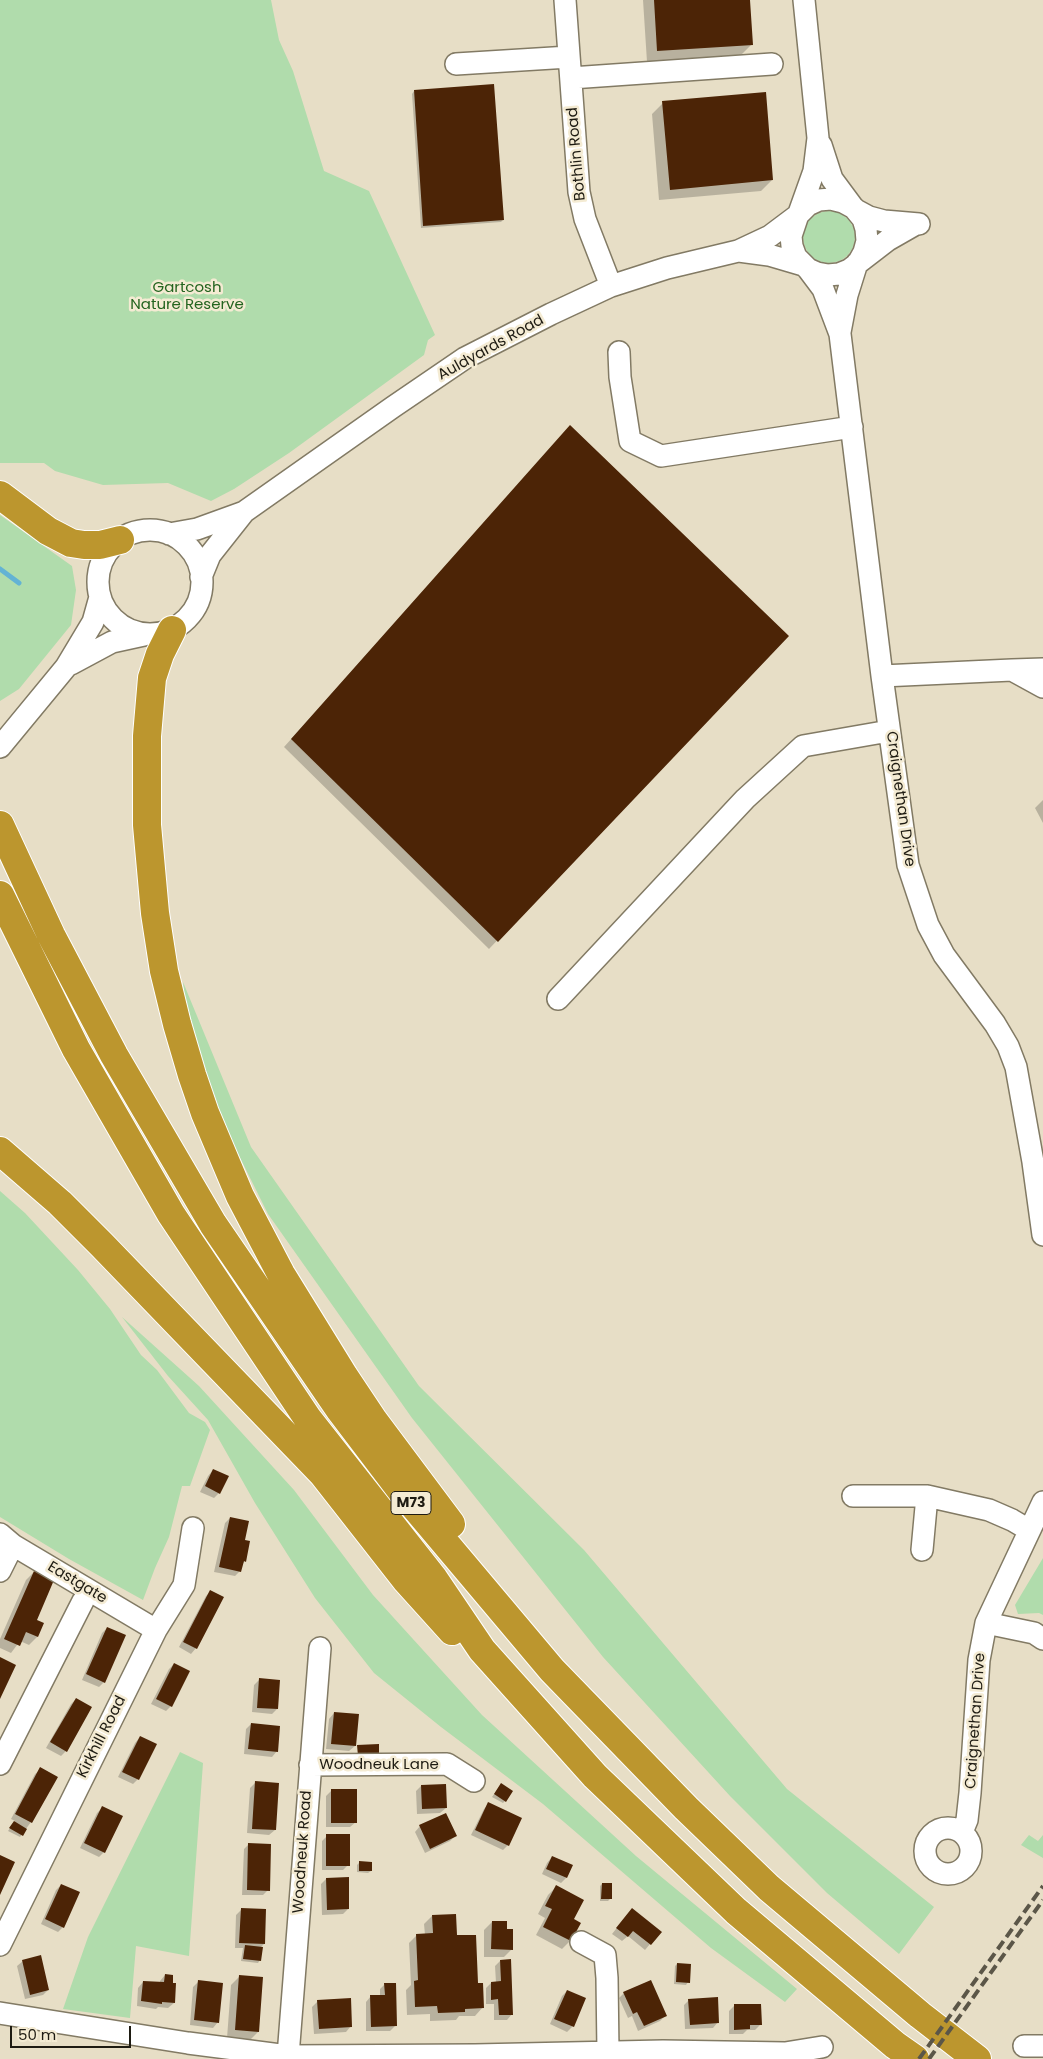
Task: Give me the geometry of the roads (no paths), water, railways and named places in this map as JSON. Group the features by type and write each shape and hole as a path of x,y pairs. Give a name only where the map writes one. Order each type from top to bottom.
{"highway":[{"path":"0,495 48,531 71,543 100,545 120,540"},
{"path":"160,632 160,654 152,678 148,710 146,781 150,872 154,913 164,971 177,1024 205,1113 240,1196 280,1274 374,1421 464,1542 686,1808"},
{"name":"M73","path":"0,824 51,935 114,1055 213,1224 329,1395 403,1493 552,1670 686,1808 769,1888 920,2015 978,2059"},
{"name":"M73","path":"0,895 76,1049 171,1214 267,1360 314,1427 434,1579 482,1650 595,1776 736,1911 895,2045 915,2059"},
{"path":"0,1151 60,1203 102,1245 323,1474 406,1580 543,1731 595,1776"}],"street":[{"name":"Bothlin Road","path":"565,0 581,206 611,286"},
{"path":"804,0 818,138 832,180 863,219 866,230 867,241 864,252 858,262"},
{"path":"456,64 570,68 772,64"},
{"path":"799,214 808,205 819,200 831,199 843,202 869,217 884,221 920,223 888,240 849,270 833,275 817,274 805,267 794,252 791,236 814,171 818,138"},
{"name":"Auldyards Road","path":"169,534 197,529 244,512 465,358 611,286 667,268 738,251 770,236 799,214"},
{"name":"Auldyards Road","path":"738,251 763,254 805,267"},
{"name":"Craignethan Drive","path":"840,334 847,295 858,262"},
{"name":"Craignethan Drive","path":"805,267 823,289 840,334 882,676 908,865 928,925 944,955 995,1024 1008,1046 1016,1067 1034,1162 1043,1235"},
{"path":"619,352 620,377 630,441 661,456 852,427"},
{"name":"Auldyards Road","path":"202,577 210,555 244,512"},
{"path":"66,667 97,648 112,642 160,632 185,621 195,608 201,593 202,577 198,563 191,551 181,541 169,534 144,531 120,540 108,551 101,565 98,581 100,597 105,609 118,623 135,632 160,632"},
{"path":"0,747 66,667 93,622 100,597"},
{"path":"882,676 1043,669"},
{"path":"1012,670 1043,687"},
{"path":"558,999 745,799 804,746 889,730"},
{"path":"852,1496 927,1496 989,1510 1029,1530"},
{"path":"922,1550 927,1496"},
{"name":"Craignethan Drive","path":"962,1832 967,1820 970,1793 978,1660 986,1623 1043,1502"},
{"name":"Kirkhill Road","path":"0,1945 156,1630 184,1585 192,1528"},
{"path":"0,1571 6,1540"},
{"name":"Eastgate","path":"6,1540 156,1630"},
{"path":"0,1764 83,1601"},
{"path":"986,1623 1034,1633 1043,1639"},
{"name":"Woodneuk Road","path":"288,2056 320,1648"},
{"name":"Woodneuk Lane","path":"310,1765 447,1764 474,1781"},
{"path":"581,1942 605,1955 607,1978 591,2055"},
{"path":"0,2013 266,2057 785,2053 822,2047"}],"waterway":[{"path":"0,569 19,583"}],"railway":[{"path":"919,2059 1043,1886"},
{"path":"929,2059 1043,1900"}],"park label":[{"name":"Gartcosh Nature Reserve","path":"187,296"}]}
